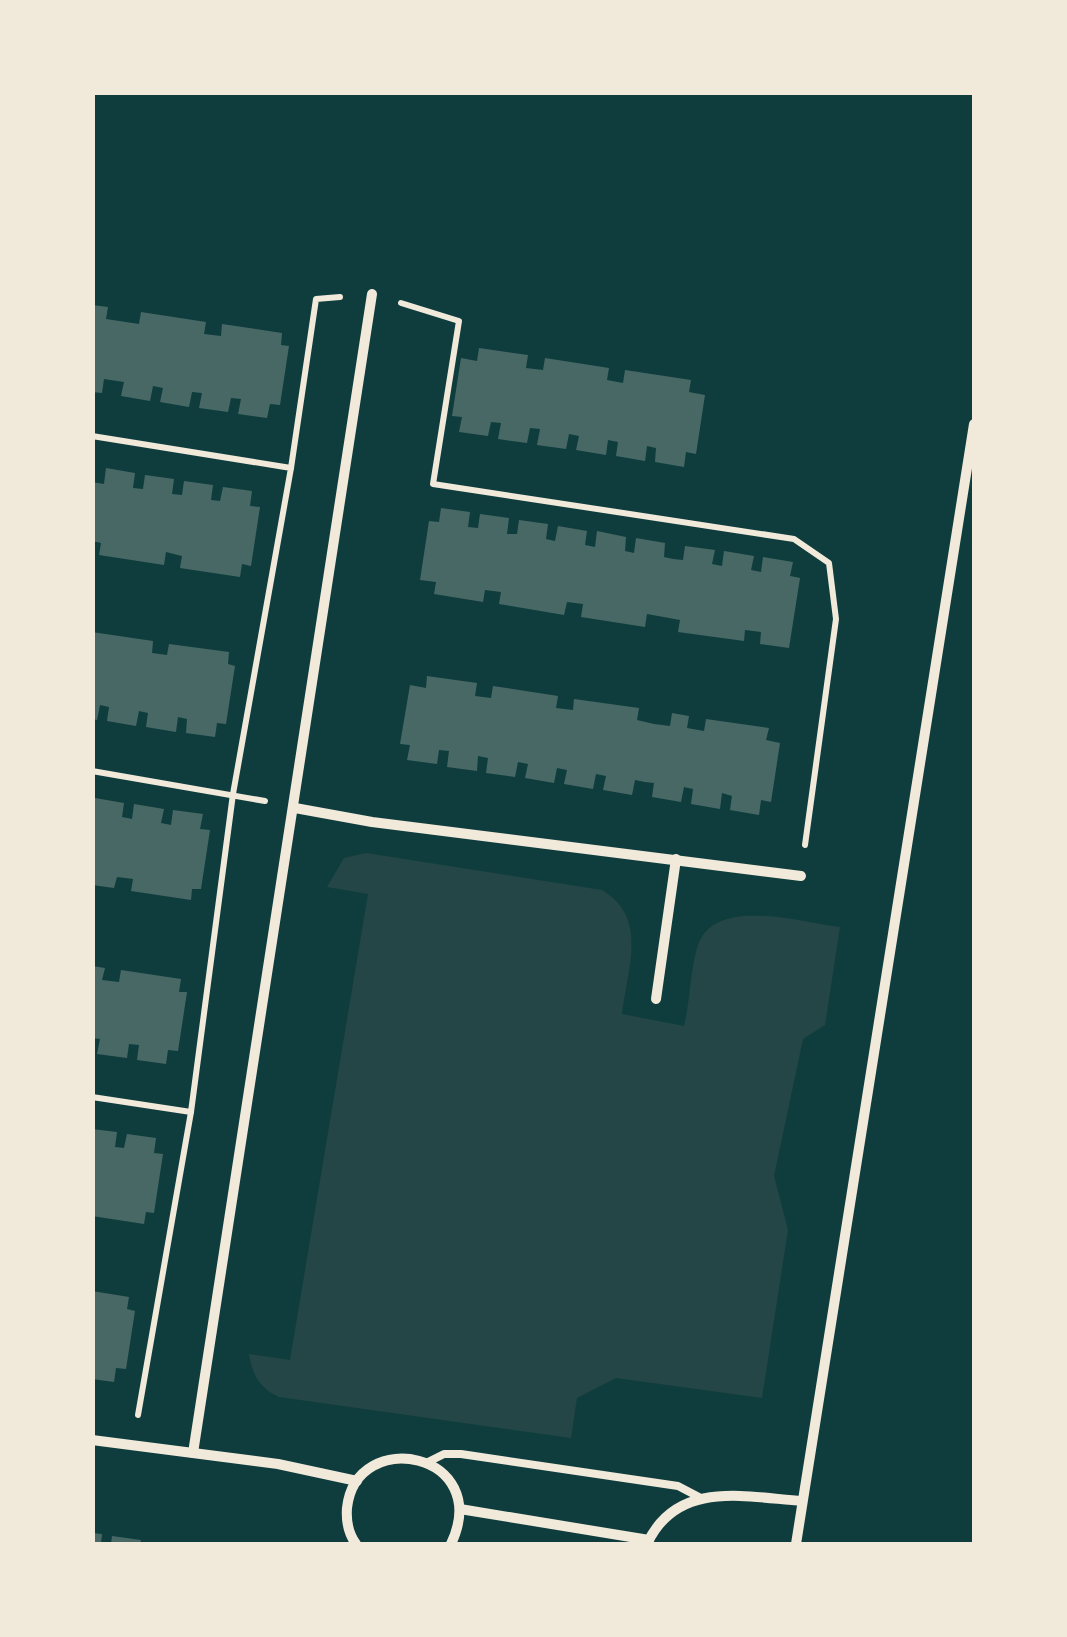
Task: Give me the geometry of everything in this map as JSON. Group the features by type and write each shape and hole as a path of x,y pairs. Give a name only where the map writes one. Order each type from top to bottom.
{"street":[{"path":"193,1453 296,808 372,294"},
{"path":"796,1544 974,424"},
{"path":"296,808 372,822 801,876"},
{"path":"656,999 676,860"},
{"path":"92,1440 278,1464 357,1482"},
{"path":"356,1544 346,1518 348,1498 357,1482 389,1459 428,1462 444,1474 460,1509 450,1544"},
{"path":"460,1509 648,1542 660,1520 699,1497 802,1502"}],"lane":[{"path":"428,1462 444,1454 462,1454 678,1486 699,1497"}],"path":[{"path":"133,1446 191,1112 233,794 291,468 316,300 372,294 459,321 433,484 794,539 828,564 836,618 801,876"},
{"path":"92,436 291,468"},
{"path":"92,770 296,808"},
{"path":"92,1097 191,1112"}],"shaded area":[{"path":"366,853 602,890 617,902 630,930 632,946 622,1014 684,1026 697,948 706,931 720,921 760,916 840,927 825,1025 803,1039 774,1176 788,1230 762,1398 616,1378 577,1398 571,1438 279,1397 258,1380 249,1354 290,1360 368,894 327,887 344,858"}],"building":[{"path":"92,305 108,307 106,319 139,324 141,312 206,322 204,334 221,336 222,324 282,333 281,345 289,346 280,405 270,404 267,418 238,414 241,399 231,398 228,412 199,408 202,393 192,392 189,407 160,402 163,388 153,386 150,401 121,396 124,382 104,379 102,393 92,392"},
{"path":"479,348 528,355 526,368 543,370 545,358 609,368 607,380 623,383 625,370 691,380 689,392 705,395 696,454 686,452 684,467 655,462 656,448 647,446 645,461 616,456 618,442 608,440 606,455 576,450 579,436 569,434 566,449 537,445 540,429 530,428 527,443 498,439 501,423 491,422 488,436 459,432 462,417 452,416 461,358 477,361"},
{"path":"106,468 135,473 133,488 143,489 145,475 174,479 172,494 182,495 184,481 213,485 211,500 220,501 223,487 252,491 250,506 260,507 251,566 242,564 240,577 180,568 182,556 166,552 164,565 99,555 101,543 92,541 92,482 104,484"},
{"path":"441,508 470,512 468,527 478,528 480,514 509,518 507,534 517,534 519,520 548,524 546,539 555,541 558,526 587,531 585,545 595,547 597,531 626,537 625,551 634,553 636,538 665,543 664,557 673,559 683,560 685,546 715,550 712,564 722,566 724,551 754,556 751,570 761,572 763,557 793,562 790,576 800,578 789,648 760,644 761,632 745,630 744,641 678,632 680,620 647,614 645,627 581,617 583,604 567,602 564,615 499,604 501,592 485,590 483,602 434,594 436,582 420,580 429,521 439,522"},
{"path":"92,632 153,641 152,653 167,655 169,644 229,652 228,664 235,666 226,724 217,723 215,737 186,733 187,719 178,717 176,732 146,727 148,713 139,711 136,726 107,721 109,707 100,705 97,720 92,719"},
{"path":"427,676 477,683 475,696 491,698 493,686 558,696 556,708 573,710 574,699 639,708 637,720 654,724 670,726 672,713 689,716 687,728 704,731 706,719 769,728 766,740 780,743 771,802 761,800 759,815 730,810 732,796 722,793 720,809 691,804 693,789 684,787 681,802 652,797 654,783 635,780 632,795 603,790 606,776 596,774 593,789 564,784 567,770 557,768 554,783 525,778 528,764 518,762 515,777 486,773 488,758 478,756 477,771 447,767 449,751 439,750 437,764 407,760 410,745 400,744 410,685 426,688"},
{"path":"95,798 124,803 122,817 132,819 134,804 164,809 161,823 171,825 173,810 203,814 200,829 210,830 201,889 192,889 191,900 131,891 133,879 117,877 114,888 92,885"},
{"path":"92,966 105,968 102,980 119,982 121,970 181,979 179,992 187,992 178,1051 168,1050 166,1064 137,1060 139,1045 129,1044 127,1058 97,1054 100,1039 92,1038"},
{"path":"92,1129 117,1132 115,1147 124,1148 127,1134 156,1138 154,1153 163,1154 154,1213 146,1212 144,1224 92,1216"},
{"path":"92,1291 129,1297 127,1309 135,1311 126,1369 116,1368 114,1382 92,1379"},
{"path":"92,1533 102,1534 101,1544 92,1544"},
{"path":"112,1536 141,1540 140,1544 111,1544"}]}
